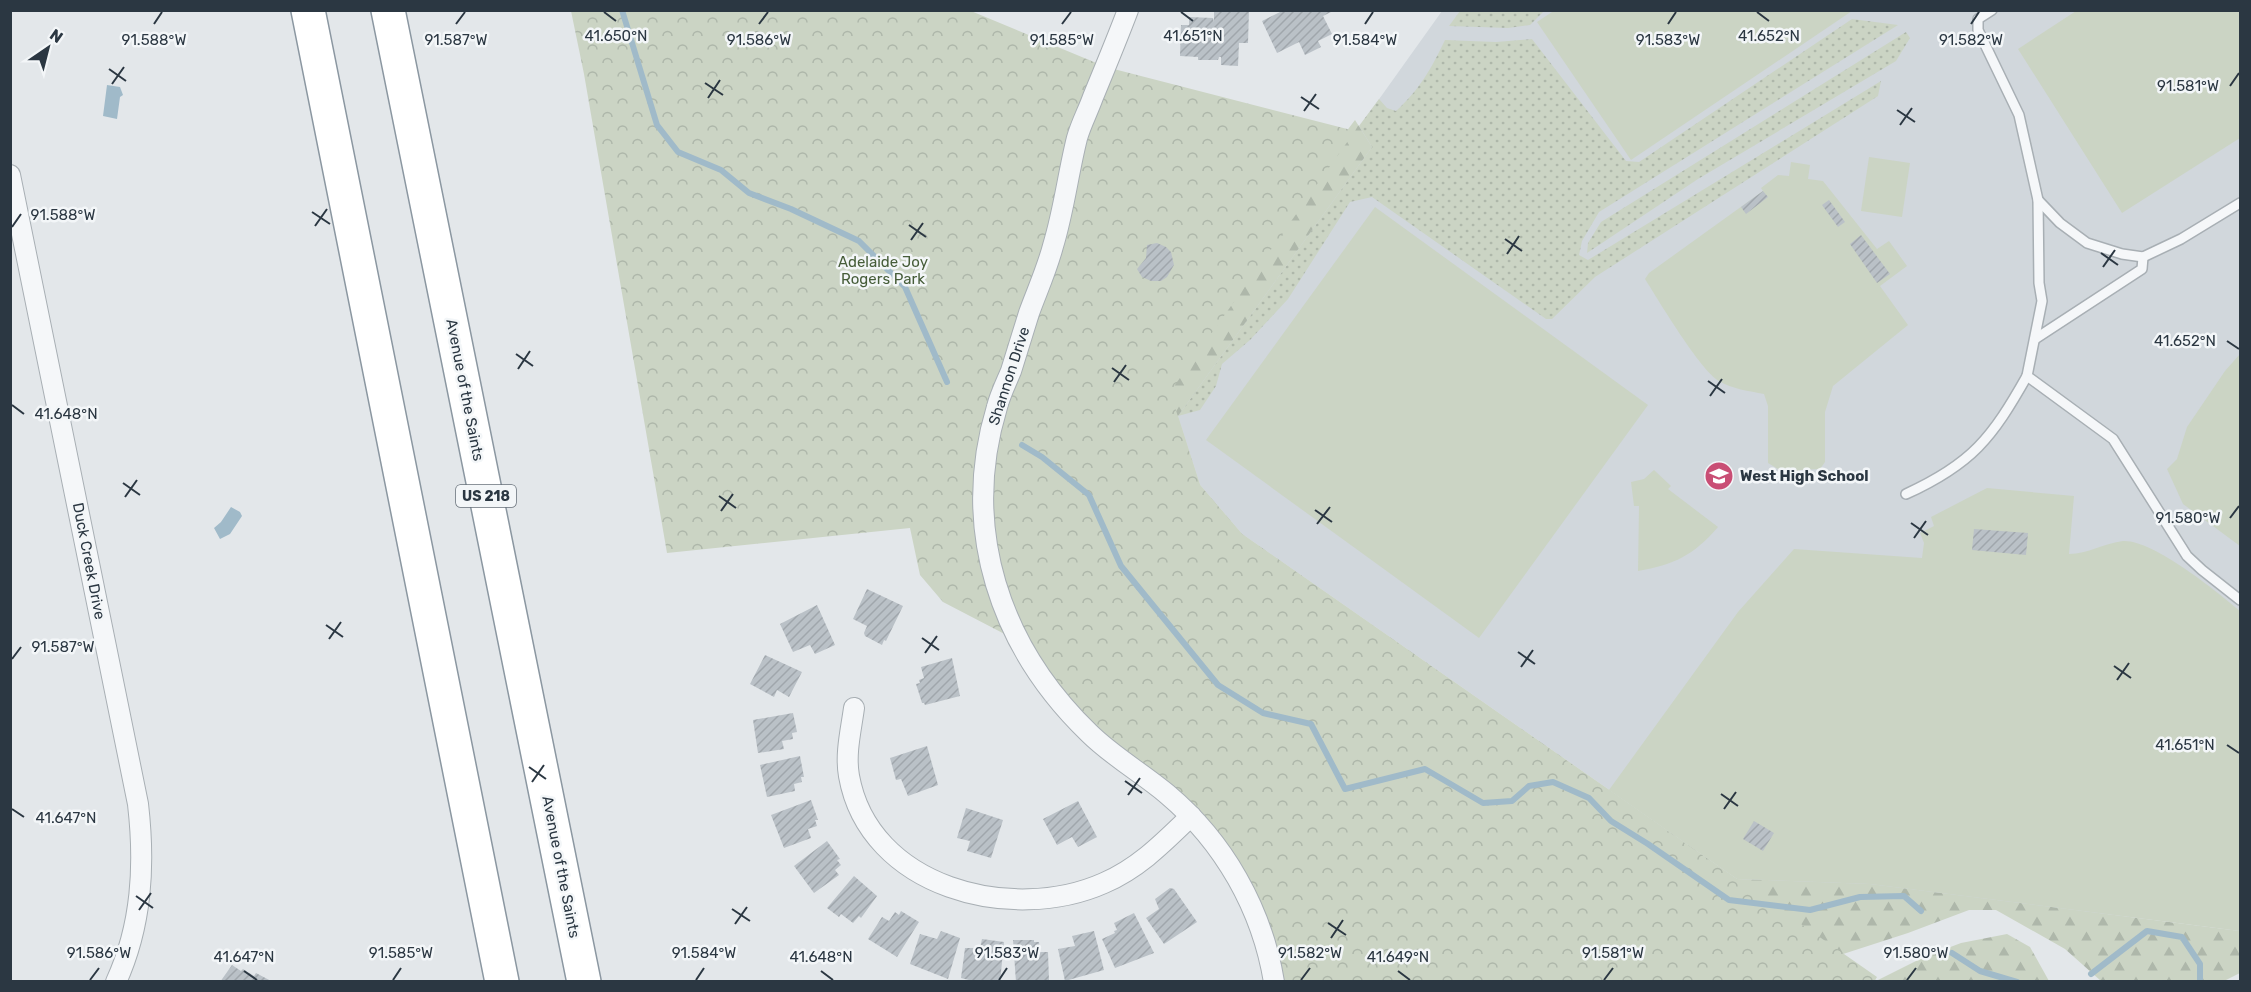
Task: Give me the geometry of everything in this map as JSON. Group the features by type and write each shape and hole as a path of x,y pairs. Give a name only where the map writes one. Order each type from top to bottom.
{"highway":[{"path":"308,10 502,981"},
{"name":"Avenue of the Saints","path":"388,10 584,981"}],"street":[{"name":"Shannon Drive","path":"1128,10 1077,136 1053,247 997,406 987,449 983,493 986,537 1001,601 1018,641 1041,679 1061,705 1092,736 1168,795 1191,816 1218,848 1240,882 1258,920 1271,961 1274,981"},
{"name":"Duck Creek Drive","path":"10,176 138,804 142,845 140,896 134,932 116,981"},
{"path":"854,708 847,763 854,796 866,821 883,844 900,860 929,878 955,889 982,897 1010,900 1037,900 1072,895 1105,883 1129,870 1152,853 1191,816"}],"lane":[{"path":"1906,494 1958,466 1997,427 2027,376 2042,301 2039,283 2038,200 2019,115 1978,30 1978,19 1992,10"},
{"path":"2038,200 2060,224 2087,243 2122,254 2143,257 2181,239 2241,203"},
{"path":"2035,339 2142,269 2143,257"},
{"path":"2027,376 2113,439 2187,556 2241,600"}],"shaded area":[{"name":"West High School","path":"1442,11 2240,11 2240,931 2025,905 1737,879 1242,534 1200,485 1170,392"}],"green space":[{"path":"1555,10 1852,11 1631,160 1537,22"},
{"name":"Adelaide Joy Rogers Park","path":"571,11 971,11 1106,67 1355,131 1170,392 1200,485 1242,534 1877,977 1874,982 1274,981 1218,848 1092,736 1018,641 943,602 920,575 910,528 667,553 584,74"},
{"path":"1460,11 1544,11 1530,25 1508,28 1449,26"},
{"path":"2076,11 2240,11 2240,138 2122,213 2018,49"},
{"path":"1852,19 1898,25 1599,212 1582,241 1579,255 1588,260 1881,81 1878,96 1595,277 1552,319 1546,319 1372,197 1350,202 1288,299 1250,340 1222,364 1216,386 1200,410 1178,416 1372,147 1359,126 1379,99 1387,108 1396,111 1412,95 1445,40 1496,42 1532,39 1626,161 1639,162"},
{"path":"1906,32 1910,38 1896,61 1698,179 1587,253 1588,243 1601,222"},
{"path":"1355,120 1372,147 1178,416 1200,485 1242,534 1737,879 1870,884 2240,931 2240,973 2224,981 2101,981 2065,949 1996,910 1969,910 1908,933 1803,967 1273,615 1097,328 1164,373"},
{"path":"1869,157 1910,163 1902,217 1861,211"},
{"path":"1791,162 1810,165 1808,179 1823,181 1877,249 1889,241 1907,266 1880,286 1908,325 1833,386 1825,412 1825,462 1820,469 1800,470 1799,475 1790,474 1790,471 1778,469 1768,463 1768,406 1764,394 1729,386 1711,374 1680,334 1645,279 1649,273 1763,191 1761,188 1778,175 1789,176"},
{"path":"1375,207 1648,405 1479,638 1206,440"},
{"path":"2240,354 2240,546 2183,504 2167,469 2177,459 2187,427 2225,371"},
{"path":"1654,470 1671,486 1668,489 1718,527 1692,552 1662,566 1638,571 1639,506 1634,506 1631,482 1644,479"},
{"path":"1987,488 2074,496 2069,554 2123,541 2150,548 2184,568 2240,611 2240,931 1870,884 1737,879 1609,790 1738,612 1794,549 1922,558 1924,543 1920,533 1934,526 1931,517"},
{"path":"2007,934 2030,947 2049,981 1876,981 1924,957 1961,943"}],"water":[{"path":"107,85 120,87 123,95 120,97 117,119 103,116"},
{"path":"231,507 240,512 242,516 230,534 220,539 214,528"}],"building":[{"path":"1214,10 1249,10 1248,43 1239,43 1238,66 1221,65 1221,57 1218,60 1198,60 1198,57 1180,56 1181,25 1189,25 1189,17 1213,18 1214,22"},
{"path":"1284,10 1335,10 1323,16 1332,34 1318,41 1321,47 1305,55 1299,42 1277,53 1262,21"},
{"path":"1763,191 1768,197 1746,214 1741,207"},
{"path":"1829,200 1845,222 1838,227 1822,205"},
{"path":"1861,235 1890,274 1877,283 1850,244"},
{"path":"1157,243 1171,252 1174,265 1167,277 1161,281 1151,281 1142,277 1137,269 1146,258 1147,245"},
{"path":"1974,529 2028,533 2026,555 1972,550"},
{"path":"867,589 903,606 882,645 865,636 867,626 853,619"},
{"path":"817,605 835,645 815,654 810,645 793,652 780,624"},
{"path":"765,655 802,672 789,697 777,690 774,697 750,684"},
{"path":"952,658 960,696 925,705 922,703 916,684 924,678 921,667"},
{"path":"793,713 797,732 792,733 793,739 782,741 784,749 758,753 753,720"},
{"path":"927,746 938,785 908,796 901,779 896,780 890,758"},
{"path":"800,756 804,777 801,777 802,782 794,784 795,791 767,797 760,765"},
{"path":"811,800 818,820 815,820 817,826 808,829 811,838 784,848 771,815"},
{"path":"1078,801 1097,837 1078,847 1072,837 1057,845 1043,819"},
{"path":"966,808 1003,820 991,858 967,851 970,841 957,838"},
{"path":"1754,821 1774,833 1763,851 1743,839"},
{"path":"827,841 840,859 837,860 841,865 835,870 839,875 814,893 794,866"},
{"path":"854,876 877,896 861,918 859,916 853,923 827,908"},
{"path":"1170,888 1174,889 1197,922 1164,944 1146,918 1159,909 1155,899"},
{"path":"901,911 919,922 897,957 868,939 882,917 889,921 895,912 899,915"},
{"path":"1134,913 1154,953 1115,968 1102,939 1115,933 1114,931 1117,930 1114,923"},
{"path":"941,931 960,938 948,979 910,964 920,934 937,939"},
{"path":"1094,931 1104,970 1065,981 1058,949 1075,946 1072,936"},
{"path":"982,939 1004,942 1000,982 977,982 961,978 965,948 980,948"},
{"path":"1013,940 1034,940 1034,942 1039,942 1040,952 1048,952 1049,981 1016,982"},
{"path":"232,965 241,971 243,969 254,976 256,973 273,982 220,982"}],"waterway":[{"path":"622,10 657,125 678,152 721,170 749,193 791,209 859,241 905,287 947,382"},
{"path":"1022,445 1042,457 1089,495 1121,566 1218,685 1263,713 1311,724 1345,789 1425,769 1483,803 1512,801 1529,786 1553,782 1589,798 1611,821 1729,900 1810,910 1860,897 1904,896 1921,911"},
{"path":"2091,974 2147,931 2182,937 2200,964 2200,982"},
{"path":"1952,953 1980,971 2017,982"}],"place":[{"name":"West High School","path":"1719,476"}]}
